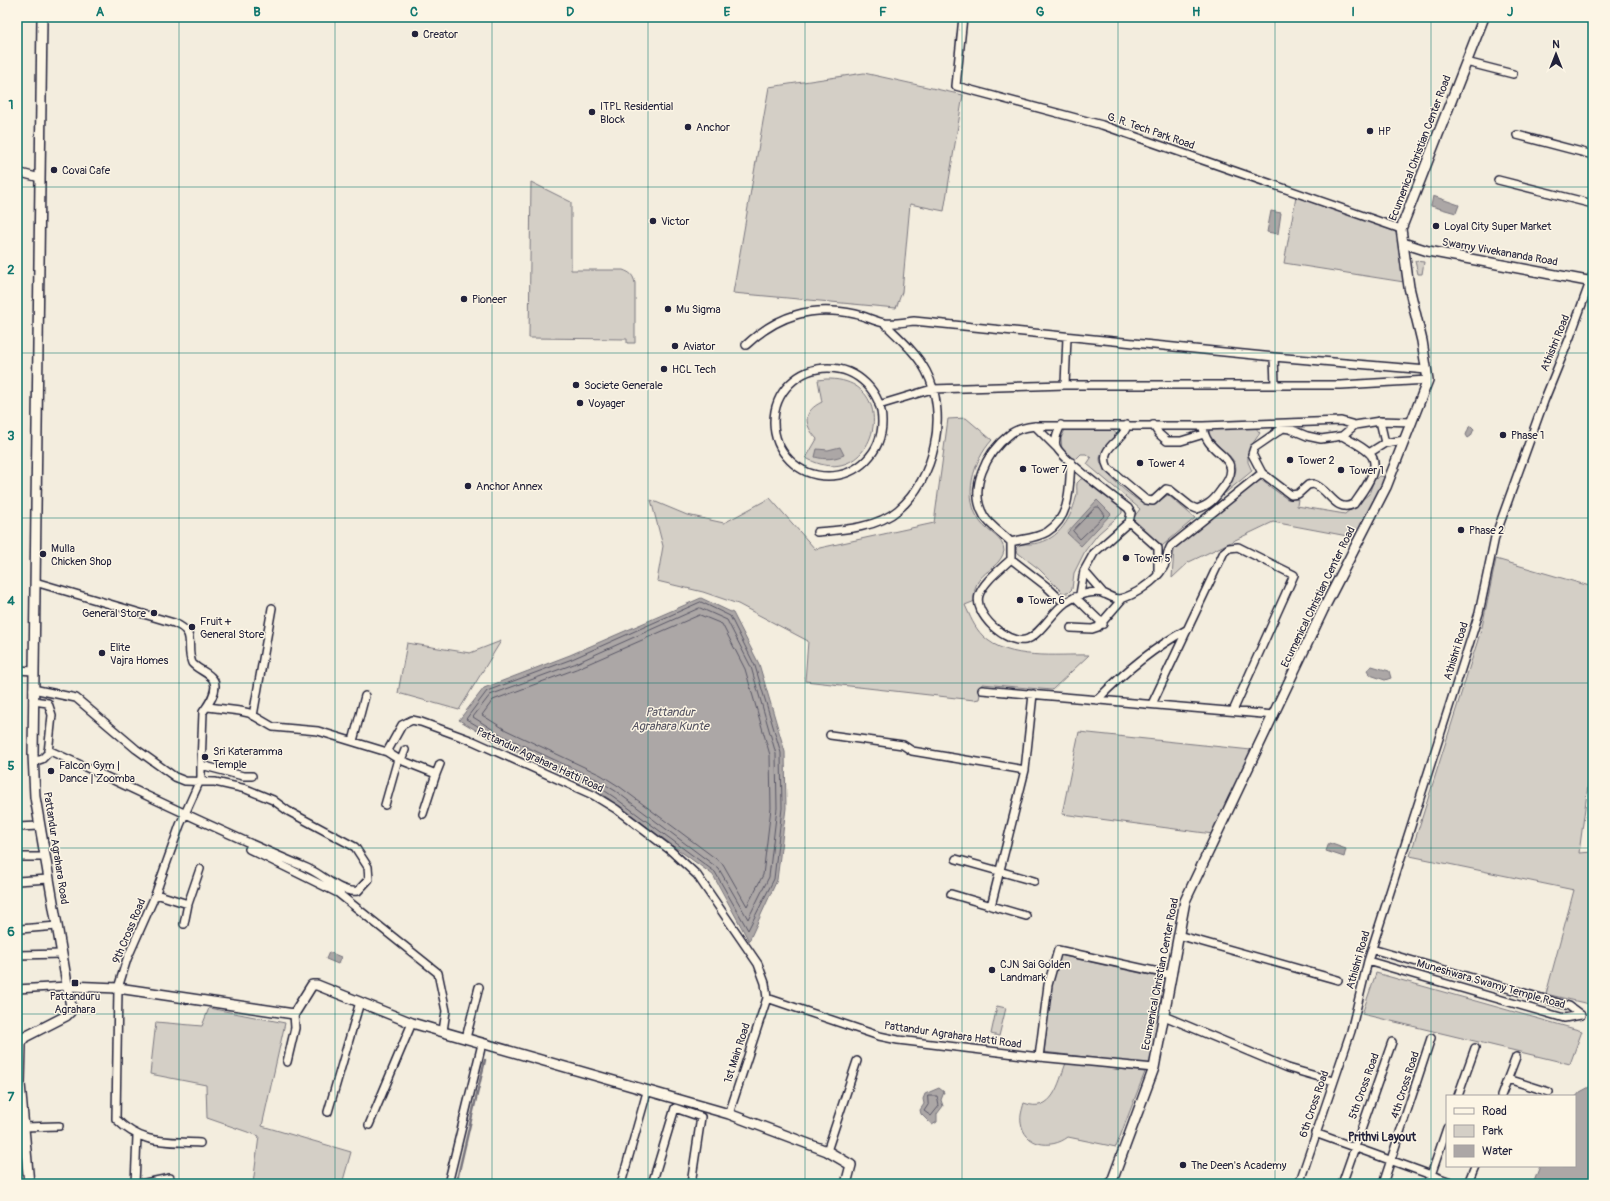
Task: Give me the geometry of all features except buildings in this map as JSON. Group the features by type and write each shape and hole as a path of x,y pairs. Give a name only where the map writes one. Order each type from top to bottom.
{"street":[{"name":"Pattandur Agrahara Road","path":"19,1071 21,1042 25,1037 70,1012 62,954 35,797 33,762 42,17"},
{"name":"G. R. Tech Park Road","path":"963,17 956,86 1102,125 1401,229"},
{"name":"Ecumenical Christian Center Road","path":"1111,1184 1154,1068 1185,902 1323,610 1386,487 1428,380 1428,370 1409,287 1401,229 1484,17"},
{"path":"1466,62 1512,74"},
{"path":"1516,135 1593,155"},
{"path":"17,172 40,178"},
{"path":"1498,180 1593,204"},
{"name":"Swamy Vivekananda Road","path":"1403,243 1428,251 1592,279"},
{"name":"Athishri Road","path":"1351,1031 1368,961 1479,613 1495,537 1544,401 1592,279"},
{"path":"746,345 769,326 789,316 810,311 837,311 856,314 884,323 914,321 1274,357 1428,370"},
{"path":"817,532 876,522 897,511 914,494 930,462 937,423 936,405 932,388 926,372 917,358 884,323"},
{"path":"1065,385 1067,337"},
{"path":"1274,357 1275,385"},
{"path":"825,368 842,370 858,377 871,389 879,404 882,421 880,437 875,447 862,464 847,472 831,476 815,474 800,468 787,458 778,444 774,427 777,404 782,393 793,380 808,372 825,368"},
{"path":"879,404 932,388 1065,385 1341,385 1428,380"},
{"path":"1104,594 1078,596 1064,603 1038,631 1026,640 1014,640 999,632 989,623 981,610 978,603 982,588 1011,559 1011,542 984,517 979,503 978,485 980,474 985,463 1010,434 1024,428 1035,426 1203,426 1341,421 1355,425 1380,421 1412,422"},
{"path":"1380,421 1385,443"},
{"path":"1127,425 1126,430 1109,448 1105,455 1105,463 1108,468 1146,500 1153,501 1166,489 1170,490 1190,506 1197,509 1205,519"},
{"path":"1153,425 1159,434 1167,441 1181,441 1204,434"},
{"path":"1342,436 1369,453 1374,462 1372,474 1354,504 1350,506 1340,506 1313,484 1308,485 1298,494 1291,495 1262,473 1254,459 1252,451 1279,430 1287,428 1315,438 1342,436 1355,425"},
{"path":"1035,426 1071,462 1128,508 1131,516 1129,522 1094,553 1084,571 1078,596"},
{"path":"1056,447 1061,426"},
{"path":"1197,509 1212,503 1226,485 1232,474 1230,463 1207,441 1203,426"},
{"path":"1369,453 1385,443 1405,440"},
{"path":"1011,542 1046,533 1061,520 1068,498 1071,462"},
{"path":"1071,628 1092,629 1102,624 1122,598 1144,587 1164,568 1167,552 1171,546 1262,473"},
{"path":"1129,522 1158,548 1158,574"},
{"path":"1152,704 1224,552 1229,548 1238,547 1294,576 1233,711"},
{"path":"1011,559 1046,586 1064,603"},
{"path":"1084,571 1104,594 1111,598 1122,598"},
{"path":"35,582 174,623 185,628 190,636 192,663 210,676 214,682 214,691 208,707 230,709 253,716 266,724 279,728 310,730 353,741 388,752 400,760 436,774"},
{"path":"1078,596 1102,624"},
{"path":"253,716 272,608"},
{"path":"1097,700 1132,665 1166,641 1188,629"},
{"path":"17,670 34,671"},
{"path":"34,689 76,698 136,749 175,777 185,781 215,782 246,789 273,800 288,811 355,847 368,867 369,879 358,891 346,891 316,872 48,750"},
{"path":"982,690 1274,715"},
{"path":"991,906 1025,770 1033,694"},
{"path":"353,741 365,696"},
{"path":"33,701 48,703 52,715 48,750 42,759 33,762"},
{"name":"9th Cross Road","path":"200,1143 149,1140 137,1136 116,1119 118,988 127,959 156,894 185,813 200,782 202,717 203,712 208,707"},
{"name":"Pattandur Agrahara Hatti Road","path":"388,752 402,725 412,720 421,722 494,750 593,795 616,809 670,850 697,875 758,964 765,983 767,998 866,1032 898,1040 1039,1057 1154,1068"},
{"path":"830,735 903,745 912,751 1025,770"},
{"path":"385,805 400,760 405,750"},
{"path":"423,814 440,764"},
{"path":"201,765 242,776 252,776"},
{"path":"17,827 40,826"},
{"path":"250,849 338,893 438,973 446,1011 443,1032"},
{"path":"17,857 45,857"},
{"path":"956,859 1034,881"},
{"path":"184,924 188,904 200,869"},
{"path":"17,881 49,879"},
{"path":"156,894 188,904"},
{"path":"951,894 1026,916"},
{"path":"20,929 57,926"},
{"path":"1178,936 1338,980"},
{"name":"Muneshwara Swamy Temple Road","path":"1368,961 1564,1018 1581,1015 1568,1006 1372,949"},
{"path":"1039,1057 1048,984 1058,950 1172,975"},
{"path":"17,955 62,954"},
{"path":"287,1062 295,1028 294,1014 312,985 317,985 412,1023 647,1092 690,1108 701,1117 691,1184"},
{"path":"17,989 67,986 118,988 294,1014"},
{"path":"466,1038 479,987"},
{"name":"1st Main Road","path":"729,1114 767,998"},
{"path":"328,1112 360,1002"},
{"path":"1164,1016 1288,1068 1333,1081"},
{"path":"369,1125 412,1023"},
{"name":"6th Cross Road","path":"1298,1184 1351,1031"},
{"name":"4th Cross Road","path":"1384,1184 1431,1038"},
{"name":"5th Cross Road","path":"1342,1184 1353,1147 1392,1042"},
{"path":"448,1184 482,1044"},
{"path":"1458,1095 1475,1048"},
{"path":"1501,1095 1516,1057"},
{"path":"827,1151 856,1061"},
{"path":"19,1071 21,1124 29,1184"},
{"path":"1508,1079 1549,1092"},
{"path":"622,1184 647,1092"},
{"path":"652,1184 674,1108 690,1108 729,1114 827,1151 851,1165 846,1184"},
{"path":"21,1124 59,1126"},
{"path":"1428,1184 1446,1131"},
{"path":"1315,1133 1456,1184"},
{"path":"136,1184 137,1136"},
{"path":"1467,1183 1475,1167"},
{"path":"140,1184 170,1178"}],"green space":[{"path":"864,73 963,95 944,211 910,204 902,292 896,308 733,293 769,87"},
{"path":"531,182 571,202 571,270 623,270 630,273 632,276 635,283 635,343 627,343 627,339 529,338"},
{"path":"1296,197 1397,231 1404,282 1284,263"},
{"path":"1415,261 1424,262 1422,274 1418,274"},
{"path":"826,379 851,383 866,396 873,413 872,432 864,450 849,462 830,466 806,458 817,439 807,423 808,414 811,409 822,402 818,380"},
{"path":"966,418 992,440 985,449 975,469 971,491 972,502 975,513 981,523 999,539 1004,551 997,564 981,578 977,584 975,601 965,605 980,633 993,644 1019,653 1089,655 1052,690 982,684 979,699 974,700 805,681 808,641 738,604 703,592 657,581 663,546 651,500 687,515 724,523 770,498 815,549 934,523 948,419"},
{"path":"1255,427 1260,433 1251,446 1248,454 1248,462 1252,471 1218,499 1232,479 1236,466 1228,455 1210,439 1209,429"},
{"path":"1065,430 1112,430 1117,434 1104,449 1100,459 1101,464 1112,478 1137,499 1150,505 1155,504 1168,495 1195,518 1162,546 1134,521 1134,517 1140,509 1087,464 1091,458 1086,454 1081,454 1074,461 1062,450 1061,438"},
{"path":"1380,476 1386,477 1358,538 1273,522 1189,562 1172,578 1174,549 1254,483 1261,480 1287,499 1298,499 1297,506 1345,514 1369,494 1374,480"},
{"path":"1085,478 1122,509 1122,513 1098,534 1085,551 1074,573 1072,589 1068,593 1063,593 1039,569 1018,553 1016,548 1024,544 1039,543 1047,540 1060,530 1070,515 1077,496 1077,483 1081,479"},
{"path":"1496,559 1593,587 1593,748 1579,853 1593,852 1593,1005 1546,994 1574,890 1410,856 1482,627"},
{"path":"501,641 459,710 398,693 407,643 470,653"},
{"path":"1079,732 1251,750 1213,834 1062,814"},
{"path":"1059,955 1167,979 1150,1065 1044,1052 1051,987"},
{"path":"1376,973 1582,1031 1570,1064 1362,1014"},
{"path":"997,1006 1006,1008 999,1036 991,1034"},
{"path":"209,1008 285,1023 262,1126 351,1152 342,1184 253,1184 259,1136 207,1118 206,1085 150,1074 156,1022 202,1026"},
{"path":"1066,1063 1145,1072 1116,1147 1068,1137 1054,1144 1039,1143 1033,1141 1023,1130 1021,1113 1024,1103 1034,1105 1042,1104 1048,1101 1057,1088"}],"water":[{"path":"1433,196 1459,205 1456,213 1431,206"},
{"path":"1271,211 1281,213 1278,234 1267,232"},
{"path":"1471,426 1474,429 1471,436 1468,438 1466,435 1469,427"},
{"path":"840,447 844,455 830,459 815,457 817,449 828,450"},
{"path":"1097,500 1111,514 1081,546 1067,533"},
{"name":"Pattandur Agrahara Kunte","path":"701,598 733,613 759,664 785,752 786,808 777,880 749,941 713,875 594,788 499,744 459,720 484,688 570,655"},
{"path":"1372,666 1389,671 1391,678 1385,680 1370,675 1367,670"},
{"path":"1329,843 1346,849 1344,857 1326,851"},
{"path":"329,952 341,957 338,964 326,959"},
{"path":"1593,1085 1593,1184 1533,1184 1540,1167 1576,1167 1576,1097 1580,1092"},
{"path":"939,1088 944,1092 941,1100 943,1106 937,1114 937,1122 932,1125 921,1114 920,1110 924,1104 923,1099 925,1094"}],"waterway":[{"path":"456,1184 485,1060"}],"place":[{"name":"Creator","path":"415,34"},
{"name":"ITPL Residential Block","path":"592,112"},
{"name":"Anchor","path":"688,127"},
{"name":"HP","path":"1370,131"},
{"name":"Covai Cafe","path":"54,170"},
{"name":"Victor","path":"653,221"},
{"name":"Loyal City Super Market","path":"1436,226"},
{"name":"Pioneer","path":"464,299"},
{"name":"Mu Sigma","path":"668,309"},
{"name":"Aviator","path":"675,346"},
{"name":"HCL Tech","path":"664,369"},
{"name":"Societe Generale","path":"576,385"},
{"name":"Voyager","path":"580,403"},
{"name":"Phase 1","path":"1503,435"},
{"name":"Tower 2","path":"1290,460"},
{"name":"Tower 4","path":"1140,463"},
{"name":"Tower 7","path":"1023,469"},
{"name":"Tower 1","path":"1341,470"},
{"name":"Anchor Annex","path":"468,486"},
{"name":"Phase 2","path":"1461,530"},
{"name":"Mulla Chicken Shop","path":"43,554"},
{"name":"Tower 5","path":"1126,558"},
{"name":"Tower 6","path":"1020,600"},
{"name":"General Store","path":"154,613"},
{"name":"Fruit + General Store","path":"192,627"},
{"name":"Elite Vajra Homes","path":"102,653"},
{"name":"Sri Kateramma Temple","path":"205,757"},
{"name":"Falcon Gym | Dance | Zoomba","path":"51,771"},
{"name":"CJN Sai Golden Landmark","path":"992,970"},
{"name":"Pattanduru Agrahara","path":"75,983"},
{"name":"The Deen's Academy","path":"1183,1165"}],"district":[{"name":"Prithvi Layout","path":"1382,1137"}]}
